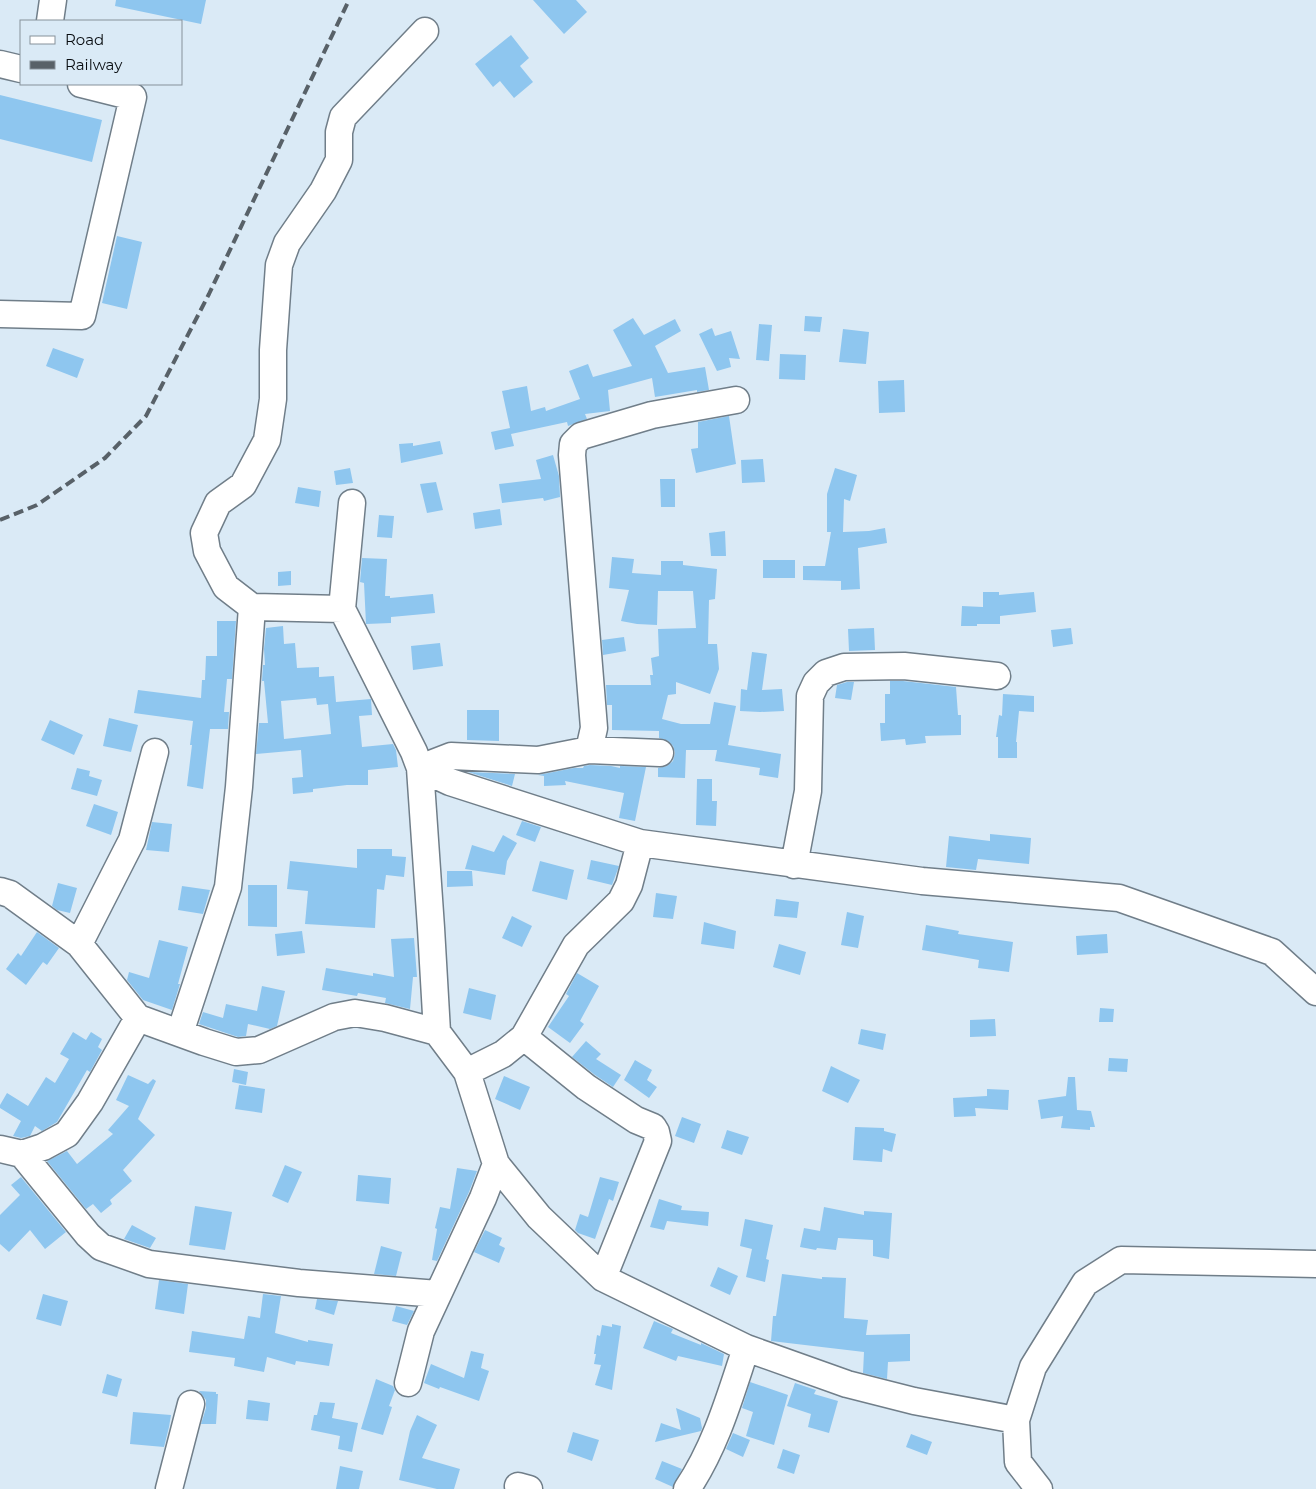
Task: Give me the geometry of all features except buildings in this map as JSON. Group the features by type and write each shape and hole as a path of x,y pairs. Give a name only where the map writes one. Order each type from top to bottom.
{"street":[{"path":"50,20 53,0"},
{"path":"342,609 252,607 226,587 207,551 204,533 218,503 243,484 267,440 274,399 273,350 279,265 287,243 323,191 339,160 339,132 343,117 425,31"},
{"path":"0,64 20,69"},
{"path":"0,314 82,316 133,97 85,85"},
{"path":"589,750 594,728 572,455 573,444 581,436 652,415 736,400"},
{"path":"352,503 342,609 414,752 420,768 436,1032 467,1072 496,1164 538,1217 603,1278 746,1348 847,1384 914,1401 1016,1420"},
{"path":"180,1033 228,887 239,787 252,607"},
{"path":"794,865 808,791 810,696 816,683 826,673 844,667 904,666 997,676"},
{"path":"420,768 451,756 538,760 589,750 660,753"},
{"path":"79,944 132,840 154,752"},
{"path":"420,768 450,782 640,842 794,865 922,881 1119,898 1272,952 1316,992"},
{"path":"467,1072 503,1054 524,1037 576,945 621,901 629,885 640,842"},
{"path":"0,891 10,894 79,944 138,1018 236,1052 259,1050 334,1017 355,1013 385,1018 436,1032"},
{"path":"11,1151 43,1148 67,1134 90,1102 138,1018"},
{"path":"524,1037 586,1087 636,1120 653,1127 656,1132 658,1141 603,1278"},
{"path":"11,1151 101,1247 149,1264 299,1283 438,1294"},
{"path":"408,1383 421,1331 483,1198 496,1164"},
{"path":"1039,1489 1018,1462 1016,1420 1033,1367 1085,1283 1121,1260 1316,1264"},
{"path":"688,1489 700,1470 722,1420 746,1348"},
{"path":"169,1489 191,1404"}],"railway":[{"path":"0,520 37,505 105,458 146,416 209,294 349,0"}]}
